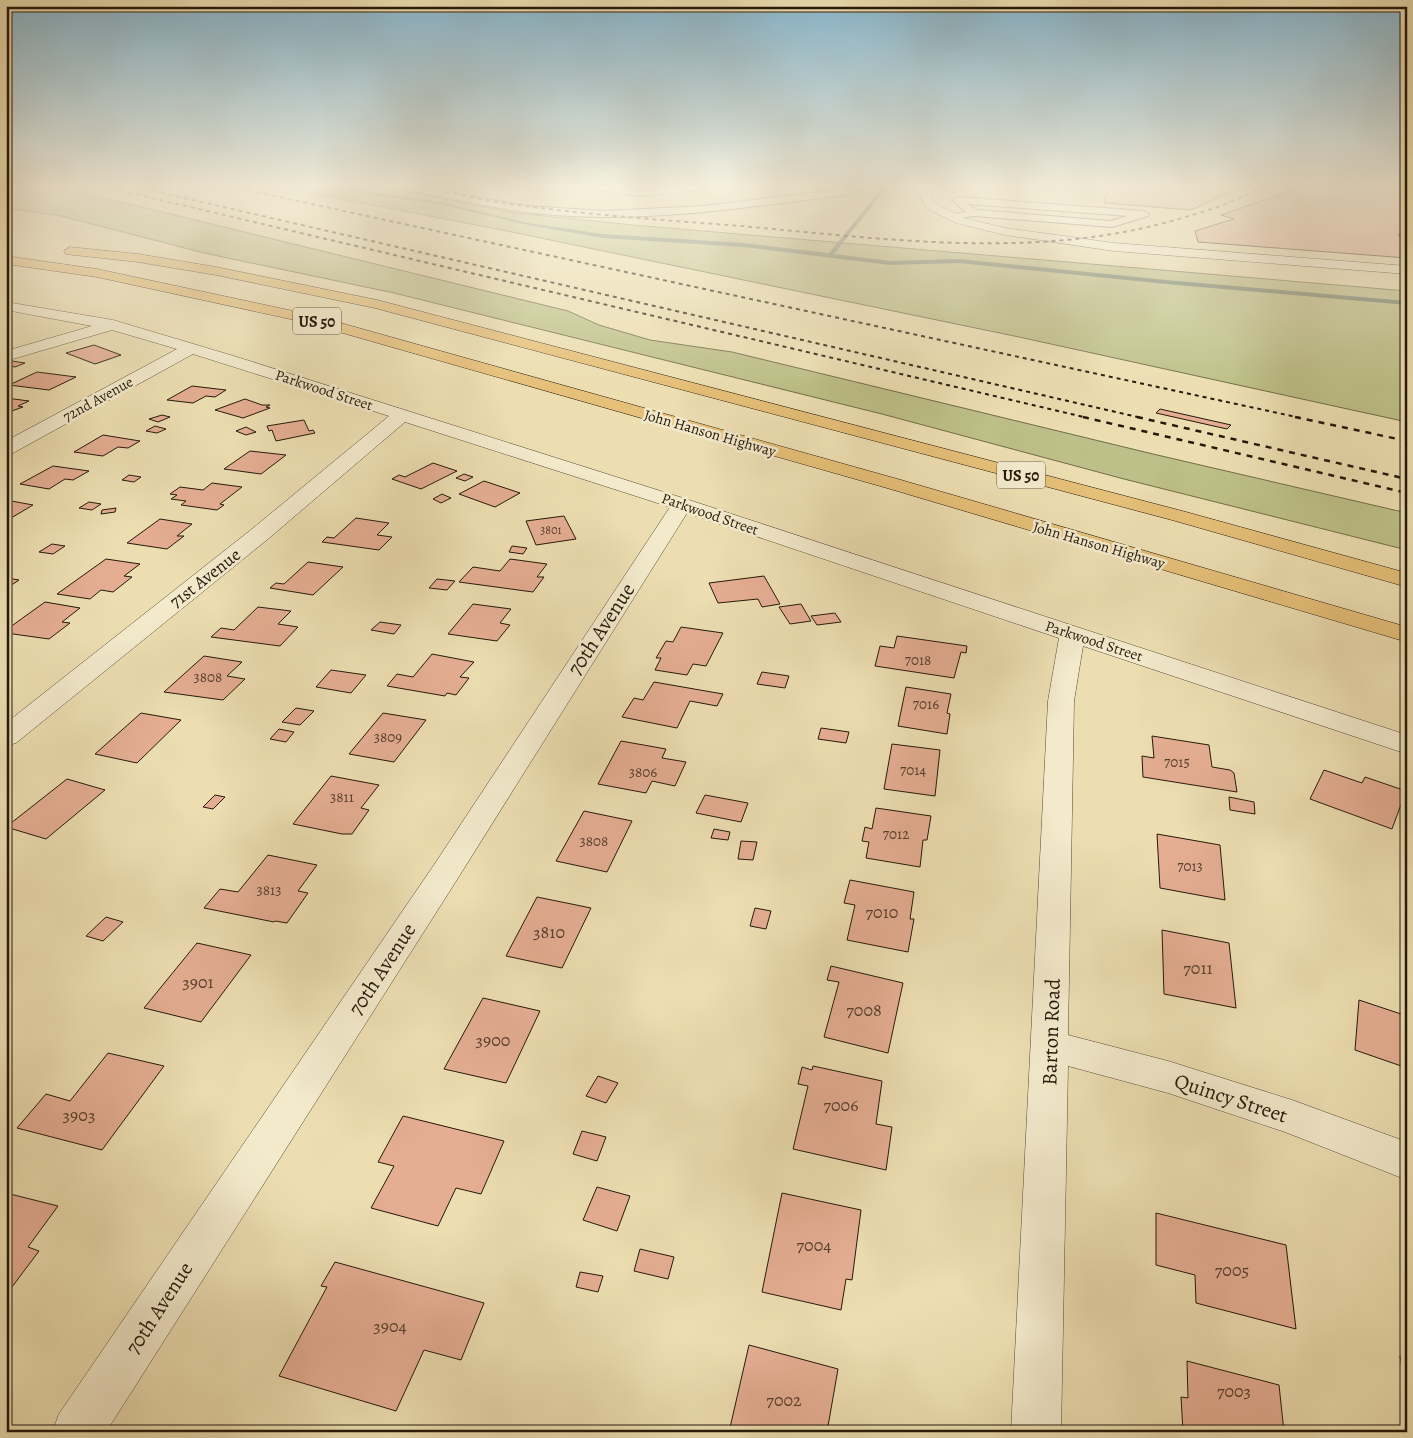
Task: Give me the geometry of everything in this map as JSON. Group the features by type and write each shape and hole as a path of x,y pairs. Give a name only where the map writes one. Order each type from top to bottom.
{"highway":[{"name":"US 50","path":"95,254 138,258 290,284 377,304 1179,516 1407,580"},
{"name":"John Hanson Highway","path":"6,260 97,273 317,321 894,484 1407,635"}],"street":[{"path":"1215,254 1407,270"},
{"name":"Parkwood Street","path":"10,314 48,312 113,325 191,348 682,504 1407,745"},
{"path":"6,356 113,325"},
{"name":"72nd Avenue","path":"6,449 191,348"},
{"name":"71st Avenue","path":"6,737 260,534 402,415"},
{"name":"70th Avenue","path":"77,1432 441,879 682,504"},
{"name":"Barton Road","path":"1036,1432 1051,1046 1061,701 1072,634"},
{"name":"Quincy Street","path":"1051,1046 1176,1080 1292,1117 1407,1161"}],"green space":[{"path":"209,254 335,254 568,311 599,325 650,340 732,352 1153,454 1407,513 1407,550 1124,479 882,414 394,293"},
{"path":"618,254 974,254 1407,291 1407,422 1019,337"}],"building":[{"path":"1356,254 1407,254 1407,258"},
{"path":"94,345 121,355 95,364 66,353"},
{"path":"6,360 25,363 15,367 6,365"},
{"path":"37,372 76,377 49,390 9,385"},
{"path":"192,386 226,390 215,397 206,396 193,403 167,400"},
{"path":"6,398 29,401 18,406 23,407 6,413"},
{"path":"245,399 262,405 270,405 266,407 270,408 243,418 215,410"},
{"path":"1160,409 1231,425 1227,429 1156,413"},
{"path":"162,415 170,417 158,422 149,419"},
{"path":"304,420 309,431 313,430 315,433 276,441 272,430 269,431 267,426"},
{"path":"155,426 166,429 157,433 146,431"},
{"path":"246,427 256,432 246,435 236,431"},
{"path":"103,435 140,441 128,448 118,447 103,456 74,452"},
{"path":"250,451 286,455 261,474 224,469"},
{"path":"433,463 457,471 421,489 392,479 399,475 405,477"},
{"path":"53,466 89,471 73,480 65,479 49,489 20,484"},
{"path":"464,474 473,477 465,481 456,478"},
{"path":"129,475 141,477 134,482 122,480"},
{"path":"484,481 520,493 495,507 459,494"},
{"path":"212,483 242,487 220,504 224,505 217,510 181,505 186,501 171,499 177,495 170,494 180,487 203,490"},
{"path":"442,494 451,498 441,503 433,499"},
{"path":"6,500 33,505 6,521"},
{"path":"89,502 101,504 92,510 79,508"},
{"path":"116,508 115,512 101,514 102,510"},
{"path":"564,516 576,539 536,545 526,521"},
{"path":"356,518 389,523 377,535 392,537 379,550 322,542 327,537 334,538"},
{"path":"160,519 192,524 177,536 184,536 167,549 127,543"},
{"path":"52,544 65,546 53,554 39,552"},
{"path":"512,546 527,548 523,554 509,552"},
{"path":"106,559 140,564 124,576 132,577 113,592 101,590 90,599 57,594"},
{"path":"510,559 547,564 537,577 544,577 533,592 459,582 473,567 500,571"},
{"path":"308,562 343,567 313,595 270,588 276,583 284,584"},
{"path":"764,576 780,604 762,607 758,599 718,603 709,583"},
{"path":"6,579 19,580 10,586 6,586"},
{"path":"437,579 455,581 447,590 429,588"},
{"path":"45,602 80,608 62,622 70,623 49,639 6,633 6,630"},
{"path":"473,604 511,609 500,623 510,625 497,641 448,634"},
{"path":"801,604 811,621 790,624 779,607"},
{"path":"258,607 291,611 278,624 298,627 280,646 211,637 221,628 234,630"},
{"path":"835,613 841,622 817,625 811,616"},
{"path":"380,622 401,625 394,634 371,630"},
{"path":"681,627 723,633 706,666 693,664 687,675 655,670 661,658 656,658 666,641 673,642"},
{"path":"897,636 967,646 966,653 961,652 954,678 875,666 880,646 894,648"},
{"path":"432,654 474,662 460,677 469,678 456,695 447,693 445,696 387,686 397,674 413,677"},
{"path":"204,656 242,662 227,676 245,679 223,700 164,692"},
{"path":"331,670 366,675 351,693 316,687"},
{"path":"762,672 789,676 785,688 757,684"},
{"path":"654,682 723,694 717,706 690,701 677,728 622,717 634,698 643,700"},
{"path":"906,687 951,694 947,713 950,714 947,734 898,726"},
{"path":"296,708 314,711 300,725 282,722"},
{"path":"141,713 181,720 137,763 95,754"},
{"path":"383,713 426,720 394,762 349,754"},
{"path":"821,728 849,732 846,743 818,739"},
{"path":"279,729 294,732 286,742 270,739"},
{"path":"1152,736 1209,745 1212,767 1230,770 1234,773 1237,792 1143,777 1142,756 1154,758"},
{"path":"621,741 666,749 662,758 686,762 675,786 652,781 646,793 598,784"},
{"path":"892,744 940,750 935,796 884,789"},
{"path":"1324,770 1362,783 1365,777 1406,791 1392,829 1310,799"},
{"path":"331,776 379,785 361,808 369,810 352,834 342,834 293,824"},
{"path":"67,779 105,790 46,839 6,827"},
{"path":"215,795 225,797 213,809 203,807"},
{"path":"705,795 748,803 741,822 696,813"},
{"path":"1229,797 1254,802 1255,814 1230,810"},
{"path":"876,808 931,816 927,840 923,840 920,867 866,858 869,842 862,841 865,827 872,829"},
{"path":"584,811 632,821 607,872 556,861"},
{"path":"714,829 730,832 728,840 711,838"},
{"path":"1157,834 1220,845 1225,900 1160,888"},
{"path":"741,841 757,842 753,860 738,859"},
{"path":"268,855 317,865 298,891 308,893 287,923 204,908 220,889 238,892"},
{"path":"850,880 914,892 910,919 914,919 908,952 847,940 855,905 844,903"},
{"path":"537,897 591,908 562,968 506,956"},
{"path":"755,908 771,911 766,929 750,926"},
{"path":"106,917 123,922 103,941 86,936"},
{"path":"1162,930 1229,943 1236,1008 1164,994"},
{"path":"197,943 251,955 201,1022 144,1008"},
{"path":"831,966 903,983 888,1053 824,1037 839,982 827,980"},
{"path":"483,998 540,1011 506,1083 444,1069"},
{"path":"1359,1000 1407,1016 1407,1068 1355,1050"},
{"path":"108,1053 164,1066 102,1150 17,1128 46,1094 70,1101"},
{"path":"813,1066 882,1081 876,1124 892,1127 886,1170 793,1149 808,1086 798,1084 802,1067 812,1070"},
{"path":"598,1076 618,1083 606,1103 586,1096"},
{"path":"403,1116 504,1141 481,1194 456,1188 438,1226 371,1208 394,1166 378,1162"},
{"path":"582,1131 606,1137 597,1161 573,1154"},
{"path":"597,1187 630,1196 617,1231 583,1220"},
{"path":"6,1193 58,1206 28,1247 39,1251 6,1295"},
{"path":"782,1193 861,1210 852,1280 846,1279 841,1310 762,1292"},
{"path":"1156,1213 1286,1245 1296,1329 1196,1303 1195,1275 1156,1265"},
{"path":"640,1249 674,1257 668,1279 634,1271"},
{"path":"335,1262 484,1303 461,1360 424,1350 396,1411 279,1376 327,1287 321,1286"},
{"path":"580,1272 603,1276 598,1292 576,1287"},
{"path":"749,1345 838,1369 827,1432 729,1432"},
{"path":"1400,1356 1407,1358 1407,1384 1404,1383"},
{"path":"1187,1361 1279,1385 1284,1432 1183,1432 1181,1397 1188,1398"}],"waterway":[{"path":"826,254 830,255"},
{"path":"830,255 890,263 959,261 1166,282 1407,303"}],"railway":[{"path":"391,254 1088,418"},
{"path":"428,254 1142,418"},
{"path":"543,254 1301,418"},
{"path":"1083,417 1407,493"},
{"path":"1137,417 1407,479"},
{"path":"1295,417 1407,441"}]}
